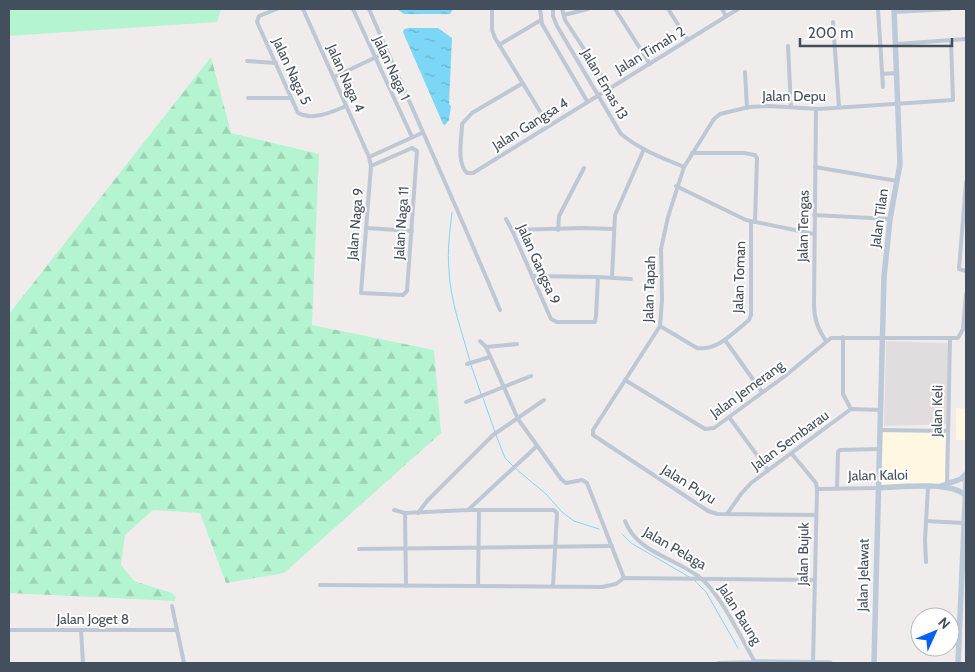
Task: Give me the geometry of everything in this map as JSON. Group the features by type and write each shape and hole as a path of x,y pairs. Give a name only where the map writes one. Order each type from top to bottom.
{"street":[{"name":"Jalan Naga 5","path":"277,9 259,16 257,19 298,113 304,116 324,115 346,106"},
{"name":"Jalan Naga 4","path":"303,9 369,157"},
{"name":"Jalan Naga 1","path":"353,9 412,137"},
{"path":"369,9 422,132 463,220 500,310"},
{"path":"492,9 492,30 499,45 549,126"},
{"path":"540,9 542,24 587,101"},
{"name":"Jalan Emas 13","path":"553,9 553,16 557,26 621,134 644,149 684,167"},
{"path":"562,9 609,87"},
{"path":"564,15 588,9"},
{"path":"615,9 650,64"},
{"path":"668,9 688,40"},
{"path":"722,9 726,16"},
{"name":"Jalan Timah 2","path":"598,94 738,9"},
{"path":"878,9 882,86"},
{"path":"894,10 950,9"},
{"name":"Jalan Tilan","path":"880,410 884,277 890,219 900,164 894,10"},
{"path":"499,45 541,20"},
{"path":"833,22 839,107"},
{"path":"896,44 966,39"},
{"name":"Jalan Depu","path":"676,186 692,153 717,116 747,108 769,106 816,109 898,102 953,100 951,41"},
{"path":"788,46 791,107"},
{"path":"334,78 388,52"},
{"path":"247,61 276,64"},
{"path":"745,72 747,108"},
{"path":"882,74 897,73"},
{"name":"Jalan Gangsa 4","path":"523,83 472,113 462,124 462,168 467,173 473,173 598,94"},
{"path":"248,98 291,98"},
{"name":"Jalan Tengas","path":"816,109 814,316 826,341"},
{"path":"369,157 422,132"},
{"name":"Jalan Naga 11","path":"371,166 412,148 417,151 406,293"},
{"path":"612,278 617,206 644,149"},
{"name":"Jalan Toman","path":"660,326 697,348 708,348 725,340 749,320 751,315 756,156 752,154 692,153"},
{"name":"Jalan Naga 9","path":"369,157 371,166 360,293 406,293"},
{"path":"815,167 897,181"},
{"path":"558,230 560,216 584,168"},
{"path":"966,182 959,269 966,271"},
{"path":"676,186 729,213 753,222 814,234"},
{"name":"Jalan Tapah","path":"593,435 593,430 660,326 662,300 661,249 676,186"},
{"path":"814,216 890,219"},
{"name":"Jalan Gangsa 9","path":"506,219 551,319 557,322 594,322 598,277"},
{"path":"366,228 412,231"},
{"path":"512,230 614,229"},
{"path":"532,276 631,279"},
{"path":"826,341 831,338 843,337 958,338 964,329 966,294"},
{"path":"843,337 843,394 851,409 880,410"},
{"name":"Jalan Keli","path":"947,484 950,339"},
{"path":"480,340 486,346 502,387 518,419 561,479 566,483 582,480 587,483 624,578"},
{"path":"725,340 762,392"},
{"name":"Jalan Jemerang","path":"625,380 705,429 714,428 791,371 826,341"},
{"path":"486,346 517,344"},
{"path":"470,363 490,357"},
{"path":"466,402 531,376"},
{"path":"418,513 427,501 493,434 544,400"},
{"name":"Jalan Sembarau","path":"728,514 751,483 851,409"},
{"name":"Jalan Jelawat","path":"874,663 880,410"},
{"path":"729,417 768,470"},
{"path":"880,430 948,432"},
{"name":"Jalan Puyu","path":"593,435 708,511 728,514 816,515"},
{"path":"468,510 537,446"},
{"path":"837,488 838,452 840,450 879,449"},
{"path":"792,454 816,483 817,489"},
{"name":"Jalan Kaloi","path":"817,489 940,486 961,479 966,474"},
{"path":"957,662 966,481"},
{"name":"Jalan Kaloi","path":"940,486 959,490 965,495"},
{"path":"926,562 928,487"},
{"name":"Jalan Bujuk","path":"813,663 817,489"},
{"path":"394,510 405,513 468,510 554,510 557,513 553,586"},
{"path":"478,586 479,510"},
{"path":"405,513 406,586"},
{"name":"Jalan Pelaga","path":"625,521 628,531 637,541 702,579 814,580"},
{"path":"926,521 964,523"},
{"path":"359,550 612,546"},
{"path":"320,585 608,586 624,578 702,579"},
{"name":"Jalan Baung","path":"702,579 716,595 755,662"},
{"path":"172,606 184,663"},
{"name":"Jalan Joget 8","path":"9,630 177,630"},
{"path":"81,630 83,663"},
{"path":"718,663 828,663"}],"shaded area":[{"path":"886,341 949,343 947,424 884,426"},
{"path":"956,408 966,409 966,440 956,440"},
{"path":"882,432 946,433 945,481 938,484 881,485"}],"green space":[{"path":"9,9 221,9 217,22 9,36"},
{"path":"211,57 231,133 319,154 312,325 434,350 441,433 284,573 226,583 200,513 153,510 125,535 121,565 134,581 172,593 176,597 175,601 9,593 9,314"}],"water":[{"path":"397,9 453,9 450,14 404,14"},
{"path":"438,28 452,38 449,104 451,106 449,120 445,125 403,32 404,29"}],"waterway":[{"path":"452,212 448,263 450,281 457,316 470,361"},
{"path":"471,365 481,394"},
{"path":"483,398 495,432"},
{"path":"496,435 505,458 513,466"},
{"path":"516,469 574,521 599,529"},
{"path":"622,534 631,543 691,578"},
{"path":"694,580 706,592 738,648"}]}
